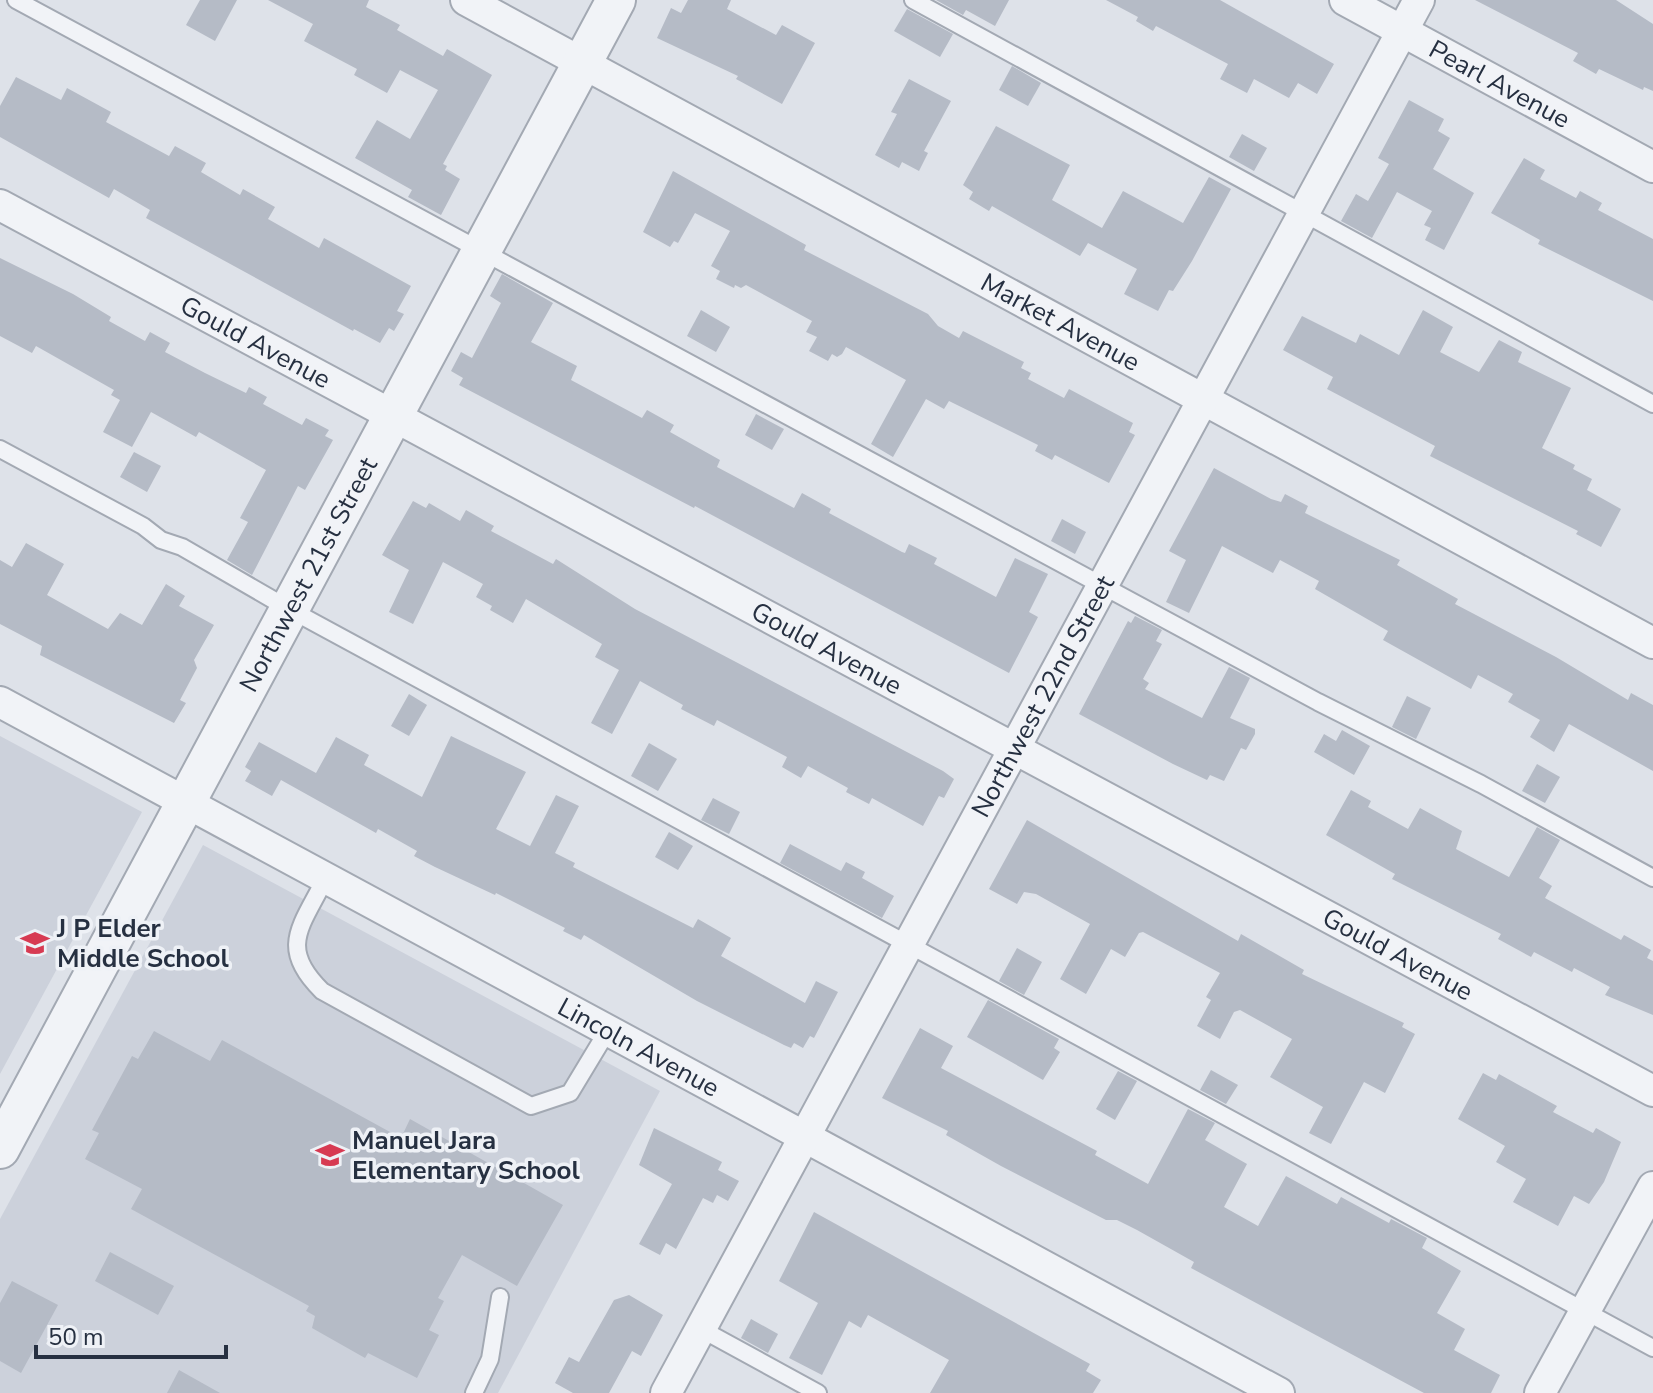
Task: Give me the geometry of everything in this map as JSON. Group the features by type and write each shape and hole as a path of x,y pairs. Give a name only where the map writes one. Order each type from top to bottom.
{"street":[{"name":"Market Avenue","path":"466,0 1653,643"},
{"name":"Northwest 21st Street","path":"1,1145 616,0"},
{"name":"Pearl Avenue","path":"1345,0 1653,167"},
{"name":"Northwest 22nd Street","path":"666,1393 1419,0"},
{"name":"Gould Avenue","path":"0,205 1653,1091"},
{"name":"Lincoln Avenue","path":"0,702 1279,1393"},
{"path":"1540,1393 1653,1187"}],"lane":[{"path":"16,0 1653,878"},
{"path":"913,0 1653,404"},
{"path":"0,449 289,609 1653,1348"},
{"path":"326,877 294,943 301,971 322,991 531,1106 570,1093 608,1030"},
{"path":"474,1393 490,1359 500,1297"},
{"path":"701,1329 818,1393"}],"shaded area":[{"name":"J P Elder Middle School","path":"0,736 142,812 0,1074"},
{"name":"Manuel Jara Elementary School","path":"203,845 660,1091 498,1393 0,1393 0,1219"}],"building":[{"path":"200,0 237,0 215,41 186,25"},
{"path":"268,0 369,0 366,7 400,25 397,30 443,56 447,49 492,75 443,164 447,166 445,170 460,179 441,215 408,197 412,190 355,158 377,120 410,139 438,90 400,70 387,93 354,75 357,69 304,41 313,24"},
{"path":"688,0 731,0 727,9 776,35 782,25 815,43 782,104 736,79 738,76 657,38 671,8 681,13"},
{"path":"936,0 1009,0 995,26 966,10 963,15"},
{"path":"1106,0 1220,0 1334,64 1317,94 1298,83 1289,98 1254,79 1247,93 1220,79 1228,64 1156,26 1153,31 1136,21 1138,17"},
{"path":"1475,0 1616,0 1653,24 1653,91 1644,87 1643,90 1599,69 1596,74 1573,61 1578,53"},
{"path":"907,9 953,34 940,57 894,31"},
{"path":"1012,66 1041,83 1028,106 999,90"},
{"path":"16,77 61,100 67,88 111,112 106,122 169,156 175,146 206,163 201,172 240,195 243,189 275,207 268,219 319,248 324,238 411,286 397,311 404,314 394,331 389,328 380,343 353,331 146,218 150,210 114,189 109,198 0,137 0,106"},
{"path":"909,79 951,101 924,151 928,153 919,171 902,162 899,168 875,155 897,114 891,112"},
{"path":"1409,100 1444,119 1438,131 1450,138 1433,169 1474,193 1444,250 1425,240 1431,228 1424,225 1432,211 1397,192 1372,238 1341,221 1356,194 1368,201 1389,164 1378,158"},
{"path":"996,126 1070,165 1052,200 1102,228 1123,191 1183,223 1209,177 1231,189 1192,261 1173,291 1169,290 1158,311 1124,294 1137,269 1088,243 1080,256 992,206 989,211 969,199 973,192 963,185"},
{"path":"1242,134 1267,148 1254,171 1229,157"},
{"path":"1524,158 1545,170 1540,179 1576,198 1580,191 1602,203 1598,210 1653,239 1653,301 1538,244 1540,240 1491,213"},
{"path":"673,171 806,245 804,250 928,314 938,326 959,338 963,331 1024,362 1021,368 1031,373 1028,379 1064,398 1069,389 1133,423 1129,432 1135,435 1109,483 1055,455 1052,460 1035,451 1038,445 949,401 944,409 926,399 893,457 871,444 906,380 846,347 837,357 832,354 828,361 809,351 817,337 806,332 812,321 746,285 741,288 735,285 734,288 716,279 720,271 711,266 730,231 695,213 678,243 674,241 670,247 643,232"},
{"path":"0,258 73,294 111,317 109,321 145,341 150,332 170,343 165,352 246,393 249,387 267,397 263,404 302,425 306,418 329,430 325,436 333,440 305,490 298,486 252,575 227,560 248,522 240,518 266,470 199,432 196,437 151,412 132,447 103,432 120,400 111,395 114,390 36,346 32,353 0,336"},
{"path":"502,274 553,303 531,342 577,366 571,380 642,418 647,410 674,425 670,432 720,460 717,467 794,508 802,493 831,509 829,513 902,552 905,553 909,544 937,558 934,564 996,597 1015,558 1048,574 1029,612 1038,617 1009,673 459,385 463,378 451,371 461,352 472,358 501,303 490,296"},
{"path":"701,310 730,327 716,352 687,336"},
{"path":"1423,310 1453,327 1440,352 1479,372 1499,340 1522,352 1518,362 1571,388 1542,448 1575,465 1573,469 1592,479 1587,490 1621,509 1601,547 1576,534 1578,531 1430,456 1435,446 1327,389 1333,377 1283,350 1302,316 1356,343 1360,334 1399,355"},
{"path":"756,414 784,429 772,450 745,435"},
{"path":"134,452 161,466 147,492 120,477"},
{"path":"1214,468 1271,499 1281,502 1285,494 1308,506 1305,513 1400,560 1397,565 1458,599 1455,604 1556,657 1628,700 1631,693 1653,705 1653,771 1569,724 1554,752 1530,737 1540,720 1508,702 1513,694 1478,675 1471,689 1383,640 1388,631 1315,589 1319,581 1280,560 1273,573 1222,546 1189,613 1166,602 1186,560 1169,551"},
{"path":"413,501 426,508 429,503 460,521 466,510 494,526 491,531 553,564 556,559 635,609 943,771 954,779 944,798 939,796 923,826 872,798 869,804 846,792 848,788 808,766 801,778 782,767 787,757 717,720 714,726 681,709 683,705 640,681 612,734 591,723 619,670 595,657 602,644 526,599 513,623 490,610 492,606 476,597 483,584 443,562 413,624 389,612 409,570 382,555"},
{"path":"1062,519 1086,532 1075,554 1051,541"},
{"path":"26,543 64,564 47,595 108,629 120,613 142,625 166,584 185,596 179,606 214,625 194,660 197,668 180,700 186,703 174,723 40,655 42,646 0,624 0,560 12,567"},
{"path":"1135,616 1162,630 1156,641 1162,644 1143,679 1149,683 1145,689 1202,718 1229,667 1250,678 1230,718 1255,729 1255,734 1246,750 1241,748 1224,781 1210,775 1207,780 1079,714 1128,621 1131,623"},
{"path":"409,694 427,705 409,736 391,726"},
{"path":"1407,696 1431,708 1416,739 1392,727"},
{"path":"1342,730 1370,746 1354,775 1314,752 1324,734 1336,741"},
{"path":"451,736 526,772 496,829 530,846 556,795 579,806 555,853 575,863 573,867 693,928 698,919 731,938 721,956 805,1003 816,981 838,992 814,1038 810,1036 803,1048 794,1043 791,1048 784,1045 697,1001 584,935 581,940 563,931 565,928 496,893 414,856 417,851 378,829 376,833 281,780 272,796 245,781 251,771 245,767 259,742 316,773 336,737 369,755 364,765 422,797"},
{"path":"649,743 677,759 658,791 631,776"},
{"path":"1537,764 1560,777 1545,803 1522,791"},
{"path":"1351,790 1371,801 1368,807 1408,829 1420,808 1462,831 1456,849 1509,877 1537,827 1560,840 1539,878 1552,886 1545,898 1621,940 1624,935 1651,950 1647,958 1653,961 1653,1015 1605,995 1610,987 1574,968 1572,972 1534,952 1531,957 1498,939 1501,934 1392,879 1395,874 1326,835"},
{"path":"713,798 740,812 729,834 701,820"},
{"path":"1027,820 1238,941 1241,934 1304,970 1302,974 1404,1023 1402,1027 1415,1034 1385,1093 1364,1082 1331,1144 1309,1133 1323,1107 1270,1077 1292,1039 1240,1010 1234,1012 1220,1039 1197,1026 1211,1000 1206,997 1220,973 1143,932 1139,933 1125,957 1111,949 1086,994 1060,979 1090,924 1036,894 1024,892 1017,904 989,889"},
{"path":"669,832 693,846 678,870 655,857"},
{"path":"790,844 841,871 846,862 865,872 862,878 894,896 882,918 780,863"},
{"path":"1017,948 1042,962 1024,995 999,981"},
{"path":"988,1000 1059,1039 1054,1048 1060,1052 1043,1080 967,1037"},
{"path":"920,1028 953,1046 941,1068 1097,1151 1095,1155 1148,1184 1188,1109 1215,1123 1205,1140 1247,1164 1224,1207 1258,1226 1286,1176 1337,1204 1341,1197 1389,1223 1391,1219 1427,1238 1422,1248 1461,1271 1437,1313 1465,1329 1454,1350 1500,1375 1491,1393 1424,1393 1191,1268 1194,1262 1137,1230 1117,1220 1106,1220 1001,1166 946,1135 948,1131 882,1098"},
{"path":"154,1031 210,1061 222,1040 401,1138 410,1119 563,1205 517,1286 462,1255 438,1298 444,1301 429,1330 439,1335 417,1378 368,1353 365,1358 312,1328 315,1316 306,1311 309,1306 131,1209 142,1189 85,1159 99,1133 92,1130 132,1056 138,1059"},
{"path":"1211,1070 1238,1085 1226,1104 1200,1090"},
{"path":"1118,1071 1137,1081 1115,1120 1096,1109"},
{"path":"1483,1073 1496,1080 1499,1074 1557,1106 1553,1112 1593,1133 1596,1128 1621,1142 1604,1182 1589,1204 1574,1196 1558,1226 1513,1202 1526,1179 1496,1162 1505,1146 1458,1119"},
{"path":"654,1128 722,1162 718,1170 739,1181 728,1201 717,1195 713,1203 703,1198 676,1249 666,1243 660,1255 639,1244 672,1184 639,1165"},
{"path":"814,1212 1090,1364 1086,1371 1101,1380 1093,1393 930,1393 949,1360 868,1315 861,1328 849,1321 822,1375 789,1358 818,1303 779,1281"},
{"path":"110,1252 174,1286 158,1315 95,1281"},
{"path":"12,1281 58,1305 21,1373 0,1361 0,1303"},
{"path":"629,1295 663,1315 641,1356 632,1351 609,1393 573,1393 555,1383 569,1357 579,1362 614,1300"},
{"path":"751,1319 778,1334 768,1353 741,1338"},
{"path":"179,1370 220,1393 167,1393"}],"place":[{"name":"J P Elder Middle School","path":"35,943"},
{"name":"Manuel Jara Elementary School","path":"330,1155"}]}
